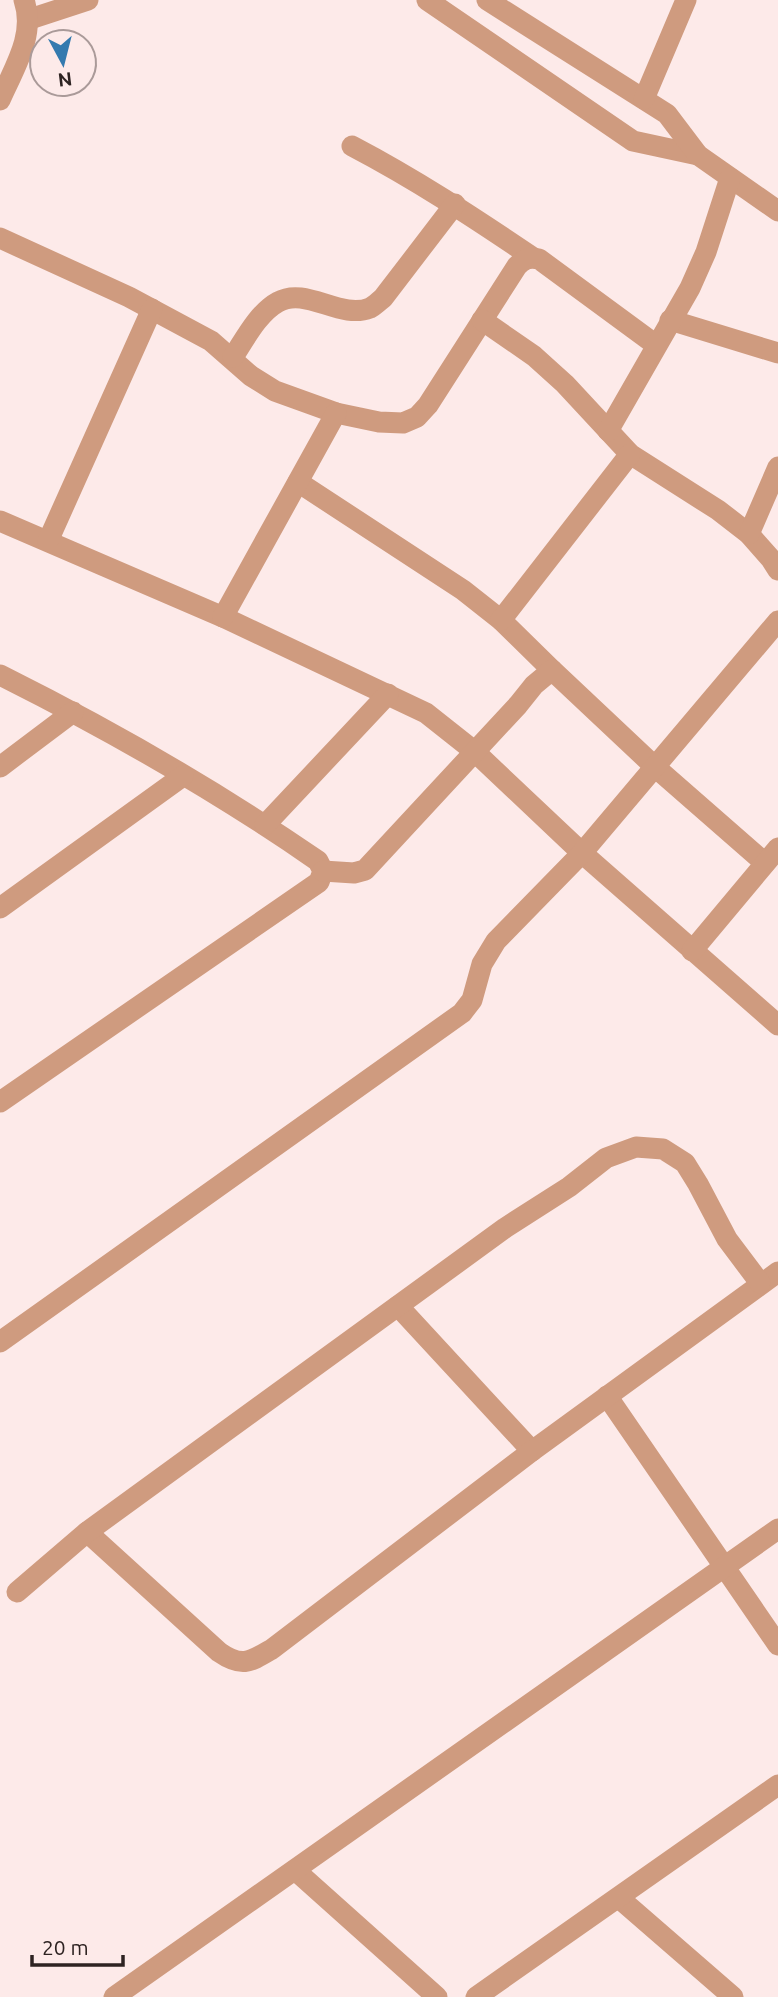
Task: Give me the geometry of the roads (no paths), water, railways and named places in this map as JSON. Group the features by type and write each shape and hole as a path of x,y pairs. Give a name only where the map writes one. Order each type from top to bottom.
{"street":[{"path":"0,100 26,40 27,9 89,0"},
{"path":"427,0 633,141 698,155"},
{"path":"487,0 667,114 698,155 778,211"},
{"path":"644,100 686,0"},
{"path":"352,146 455,204 589,294 656,345"},
{"path":"608,431 690,288 706,252 730,178"},
{"path":"233,357 265,312 279,301 296,298 353,310 370,308 383,298 455,204"},
{"path":"0,239 152,309 211,341 233,357 251,376 275,391 336,413 379,422 403,423 417,417 428,405 516,267 532,257"},
{"path":"48,541 152,309"},
{"path":"482,320 534,356 565,384 630,454 718,510 749,534 778,570"},
{"path":"670,320 778,353"},
{"path":"223,617 336,413"},
{"path":"501,620 630,454"},
{"path":"749,534 778,467"},
{"path":"298,482 463,590 501,620 654,766 772,855 692,951"},
{"path":"0,521 223,617 426,713 474,751 582,853 778,1025"},
{"path":"0,1342 462,1013 472,1000 482,964 496,941 582,853 778,621"},
{"path":"323,871 354,873 365,870 534,685 552,670"},
{"path":"0,675 74,712 265,825 318,861 323,871 319,882 0,1102"},
{"path":"265,825 388,694"},
{"path":"0,767 74,712"},
{"path":"0,908 183,776"},
{"path":"17,1592 87,1532 505,1228 606,1158 636,1147 663,1149 685,1163 727,1239 769,1278 532,1451 272,1649 255,1659 242,1663 232,1661 219,1652 87,1532"},
{"path":"398,1306 532,1451"},
{"path":"607,1396 778,1645"},
{"path":"130,1993 295,1870 778,1529"},
{"path":"477,1997 778,1785"},
{"path":"295,1870 438,1997"},
{"path":"619,1898 733,1997"}]}
